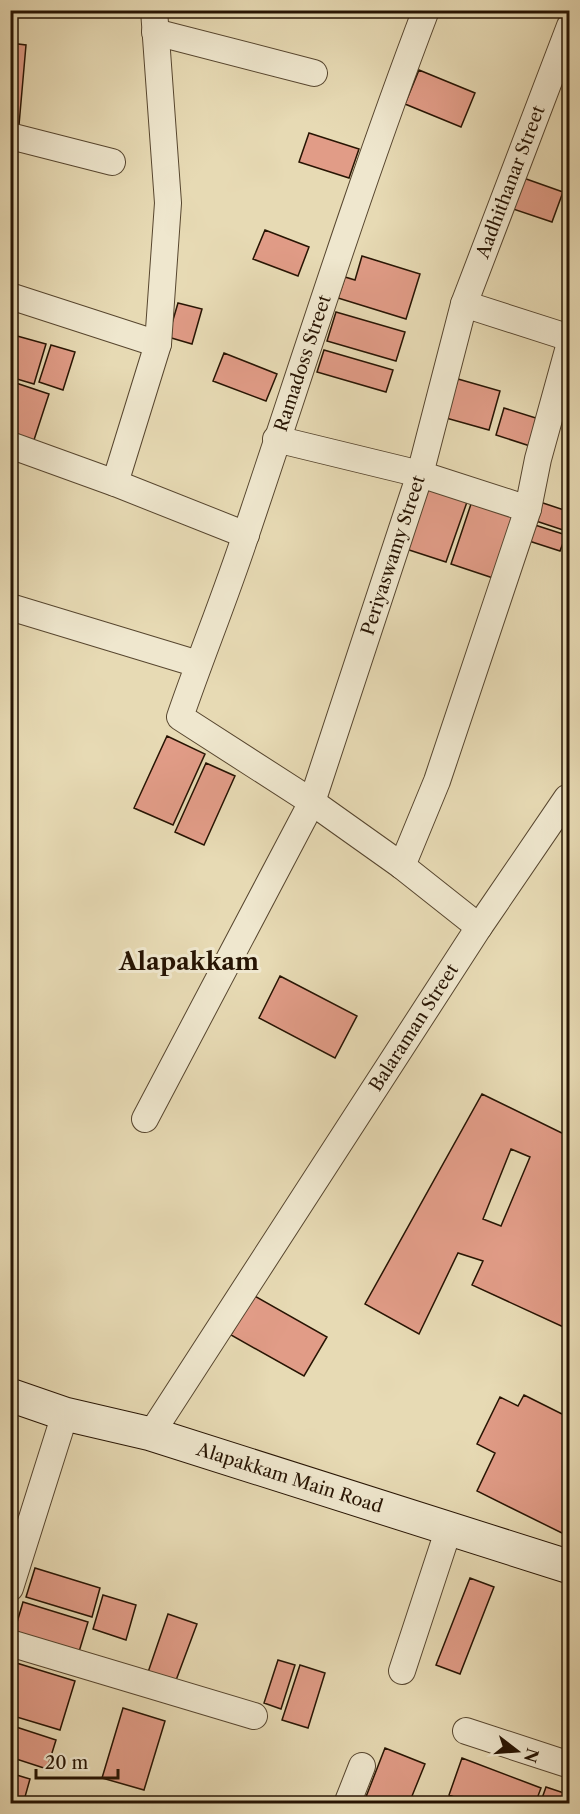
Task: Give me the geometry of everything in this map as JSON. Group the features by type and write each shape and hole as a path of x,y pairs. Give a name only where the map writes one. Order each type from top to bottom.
{"main road":[{"name":"Alapakkam Main Road","path":"10,1395 65,1414 151,1434 570,1568"}],"street":[{"name":"Ramadoss Street","path":"312,802 180,717 246,535 276,438 384,120 426,10"},
{"path":"115,483 158,344 168,203 154,21 314,73"},
{"name":"Aadhithanar Street","path":"464,304 570,26"},
{"path":"10,136 112,162"},
{"path":"10,296 158,344"},
{"path":"464,304 570,338"},
{"name":"Periyaswamy Street","path":"145,1119 312,802 420,474 464,304"},
{"path":"402,866 437,781 528,508 538,459 570,343"},
{"path":"276,438 420,474 528,508"},
{"path":"10,445 115,483 246,535"},
{"path":"10,607 198,664"},
{"name":"Balaraman Street","path":"151,1434 479,927 567,798"},
{"path":"312,802 402,866 479,927"},
{"path":"10,1588 65,1414"},
{"path":"402,1671 449,1528"},
{"path":"10,1643 254,1716"},
{"path":"466,1731 570,1765"},
{"path":"347,1803 362,1766"}],"building":[{"path":"10,43 26,45 19,125 10,124"},
{"path":"419,70 475,93 461,127 405,104"},
{"path":"309,133 359,149 349,178 299,162"},
{"path":"515,175 563,192 552,222 504,206"},
{"path":"265,230 309,247 298,276 253,259"},
{"path":"362,256 420,274 406,319 338,298 345,277 355,280"},
{"path":"178,303 202,309 192,344 168,337"},
{"path":"336,312 405,332 396,361 327,341"},
{"path":"10,334 46,344 34,384 10,377"},
{"path":"51,345 75,352 63,390 39,382"},
{"path":"324,350 393,370 386,392 317,372"},
{"path":"224,353 277,374 266,401 213,381"},
{"path":"458,379 500,391 489,430 446,418"},
{"path":"10,381 49,394 33,443 10,435"},
{"path":"504,408 539,419 530,446 496,435"},
{"path":"424,487 467,502 446,562 403,548"},
{"path":"472,501 514,514 493,578 451,564"},
{"path":"540,502 570,512 569,532 533,520"},
{"path":"535,525 566,535 560,551 529,541"},
{"path":"167,736 205,754 173,825 134,808"},
{"path":"206,763 235,776 204,845 175,832"},
{"path":"280,976 357,1016 335,1058 259,1018"},
{"path":"482,1094 570,1137 570,1330 472,1285 483,1261 458,1253 419,1334 365,1304","holes":["511,1149 530,1157 501,1226 483,1219"]},
{"path":"253,1295 327,1337 304,1376 231,1335"},
{"path":"524,1395 570,1418 570,1537 477,1491 495,1453 477,1444 500,1397 518,1406"},
{"path":"35,1568 100,1588 92,1617 26,1597"},
{"path":"470,1578 494,1587 460,1674 436,1665"},
{"path":"103,1595 136,1605 126,1640 93,1629"},
{"path":"23,1602 88,1622 78,1655 13,1636"},
{"path":"168,1614 197,1624 172,1691 145,1681"},
{"path":"278,1660 295,1665 281,1709 264,1703"},
{"path":"10,1661 75,1681 60,1730 10,1715"},
{"path":"300,1665 325,1673 308,1728 282,1720"},
{"path":"123,1708 165,1721 144,1790 102,1778"},
{"path":"10,1725 56,1740 47,1769 10,1757"},
{"path":"385,1748 425,1764 412,1796 426,1801 425,1804 368,1804 364,1802"},
{"path":"462,1758 541,1788 535,1804 472,1804 449,1795"},
{"path":"10,1773 30,1779 23,1804 10,1803"},
{"path":"546,1787 570,1795 570,1804 540,1804"}],"district":[{"name":"Alapakkam","path":"189,961"}]}
